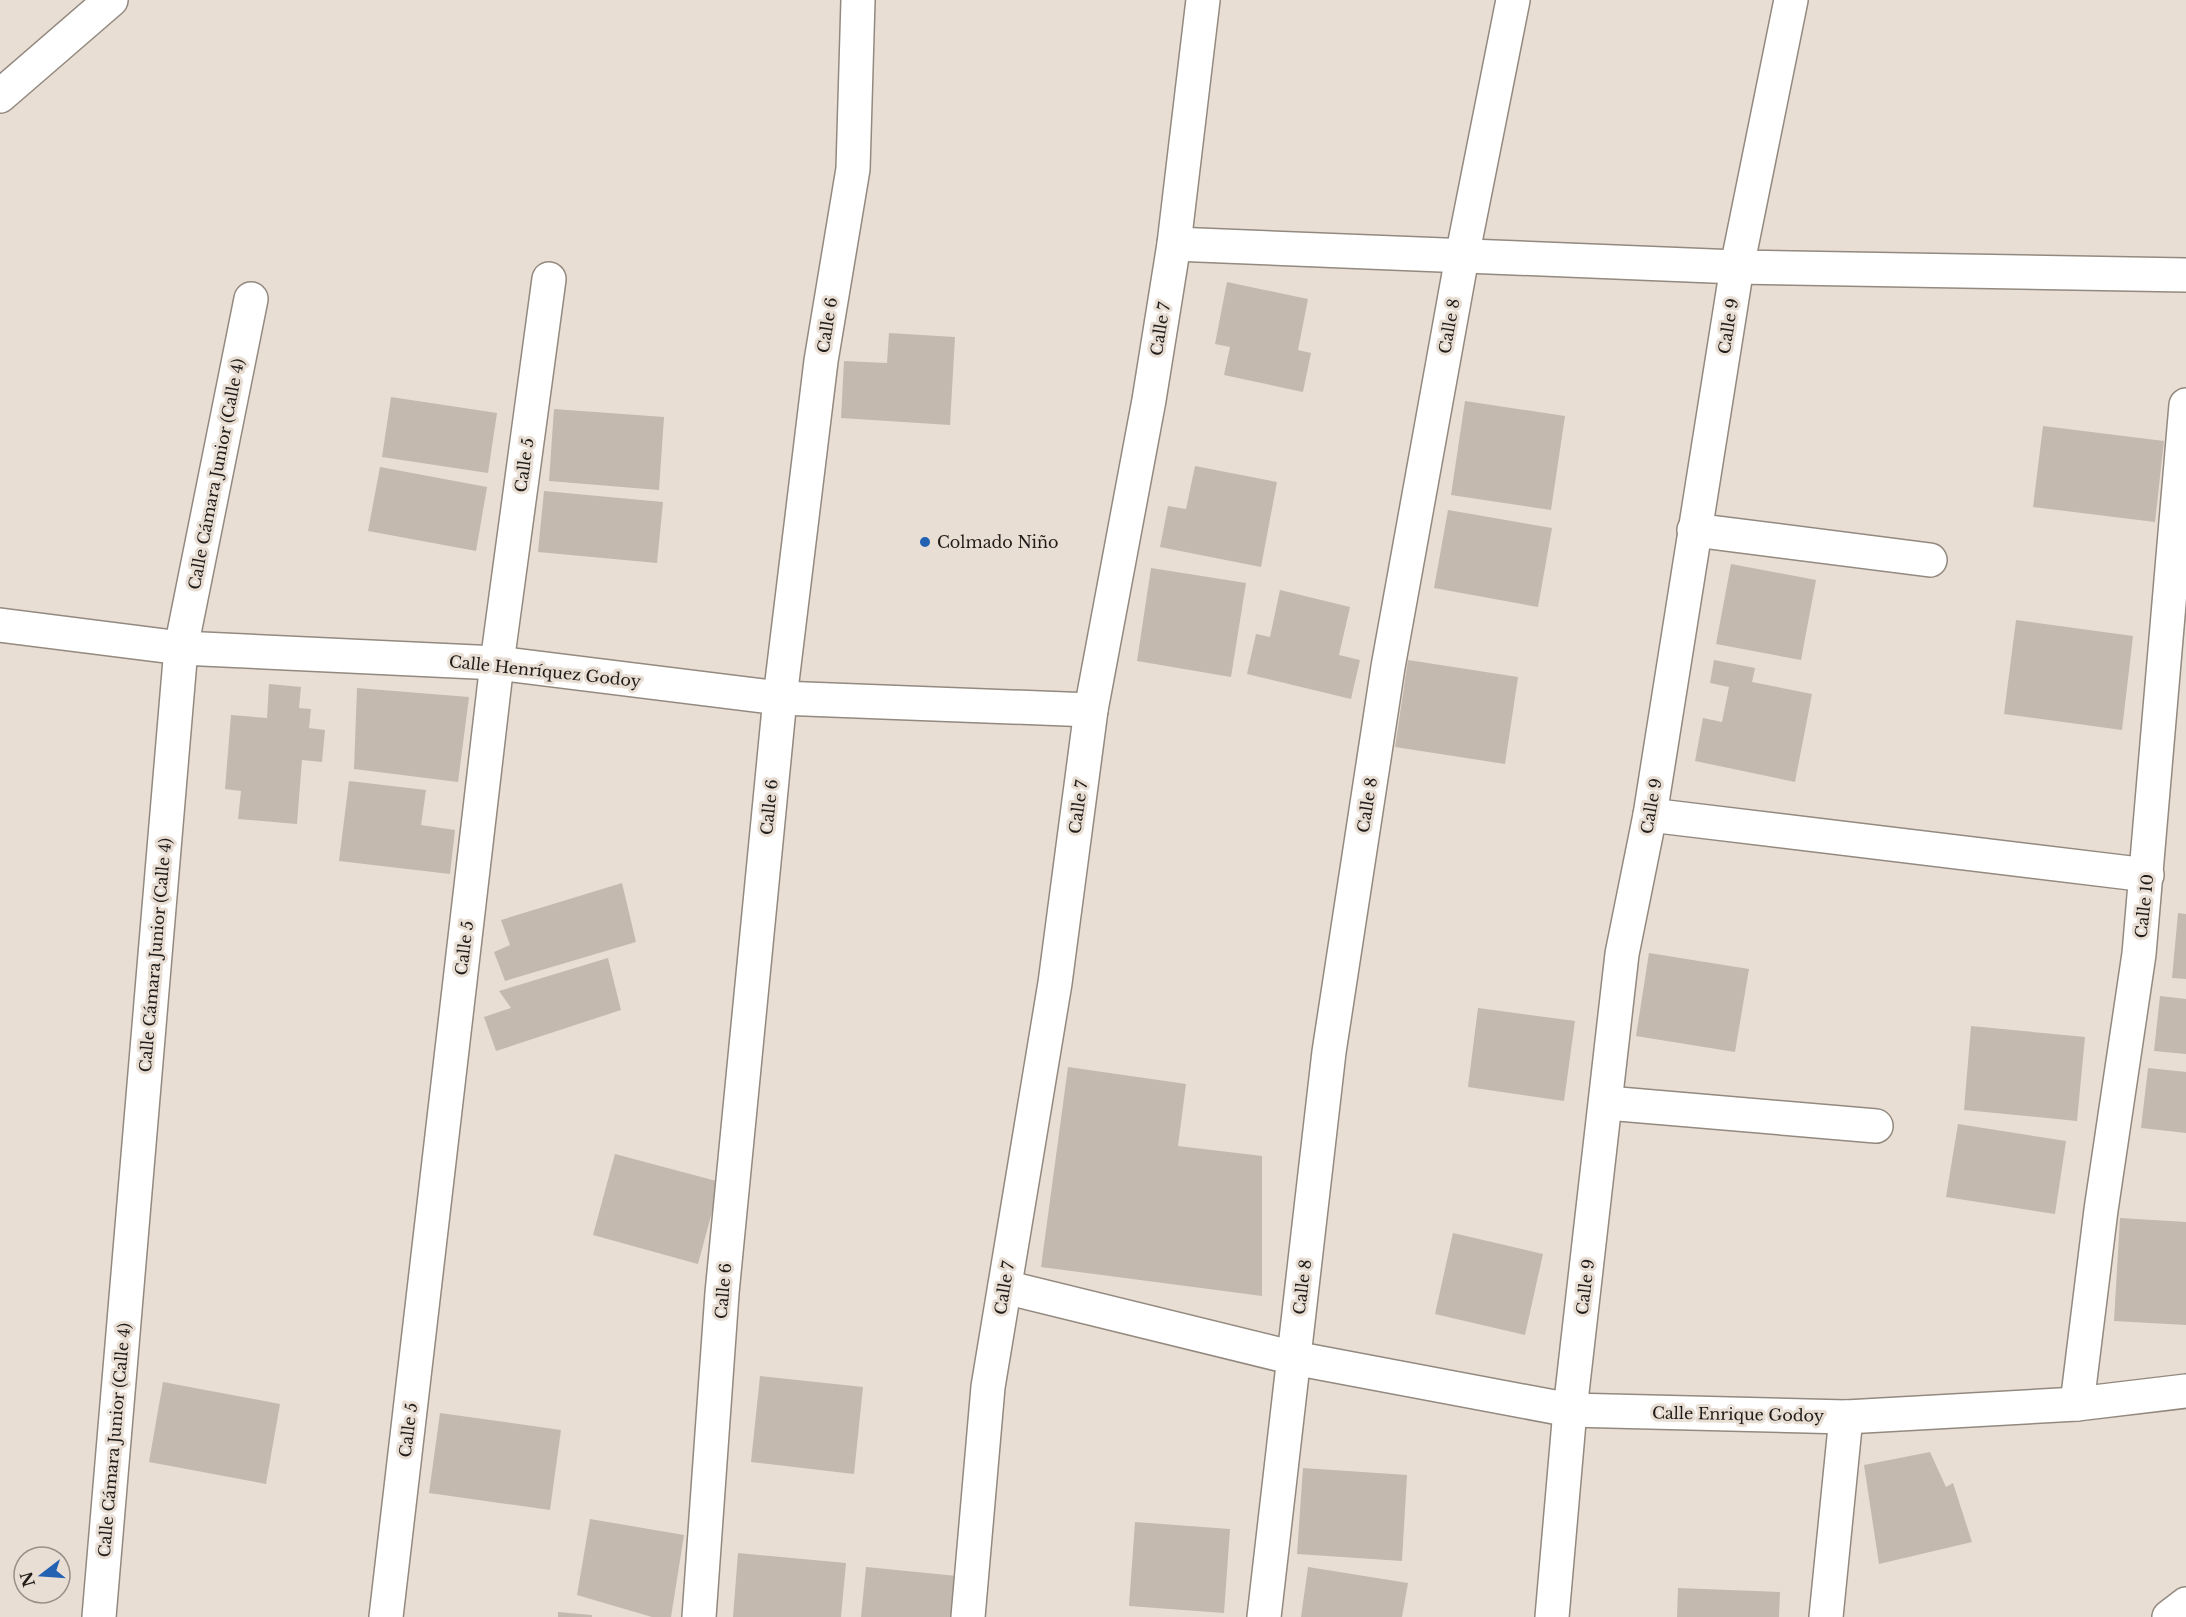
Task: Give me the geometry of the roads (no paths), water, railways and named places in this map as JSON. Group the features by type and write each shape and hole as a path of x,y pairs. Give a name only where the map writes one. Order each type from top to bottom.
{"street":[{"name":"Calle 6","path":"699,1617 722,1293 780,698 821,362 853,170 858,0"},
{"name":"Calle 7","path":"968,1617 988,1388 1054,983 1091,710 1149,400 1174,244 1203,0"},
{"name":"Calle 8","path":"1264,1617 1329,1052 1388,667 1462,257 1514,0"},
{"name":"Calle 9","path":"1552,1617 1570,1410 1607,1103 1622,954 1650,815 1737,267 1791,0"},
{"path":"0,96 97,4"},
{"path":"1174,244 1737,267 2186,275"},
{"name":"Calle 5","path":"386,1617 497,663 549,279"},
{"name":"Calle Cámara Junior (Calle 4)","path":"99,1617 181,648 251,299"},
{"name":"Calle 10","path":"2077,1404 2101,1210 2139,954 2186,405"},
{"path":"1694,530 1930,560"},
{"name":"Calle Henríquez Godoy","path":"0,625 181,648 497,663 780,698 1091,710"},
{"path":"1650,815 2147,875"},
{"path":"1607,1103 1876,1126"},
{"name":"Calle Enrique Godoy","path":"1005,1287 1294,1358 1570,1410 1846,1417 2077,1404 2186,1391"},
{"path":"1826,1617 1846,1417"},
{"path":"2169,1617 2186,1604"}],"place":[{"name":"Colmado Niño","path":"925,542"}]}
